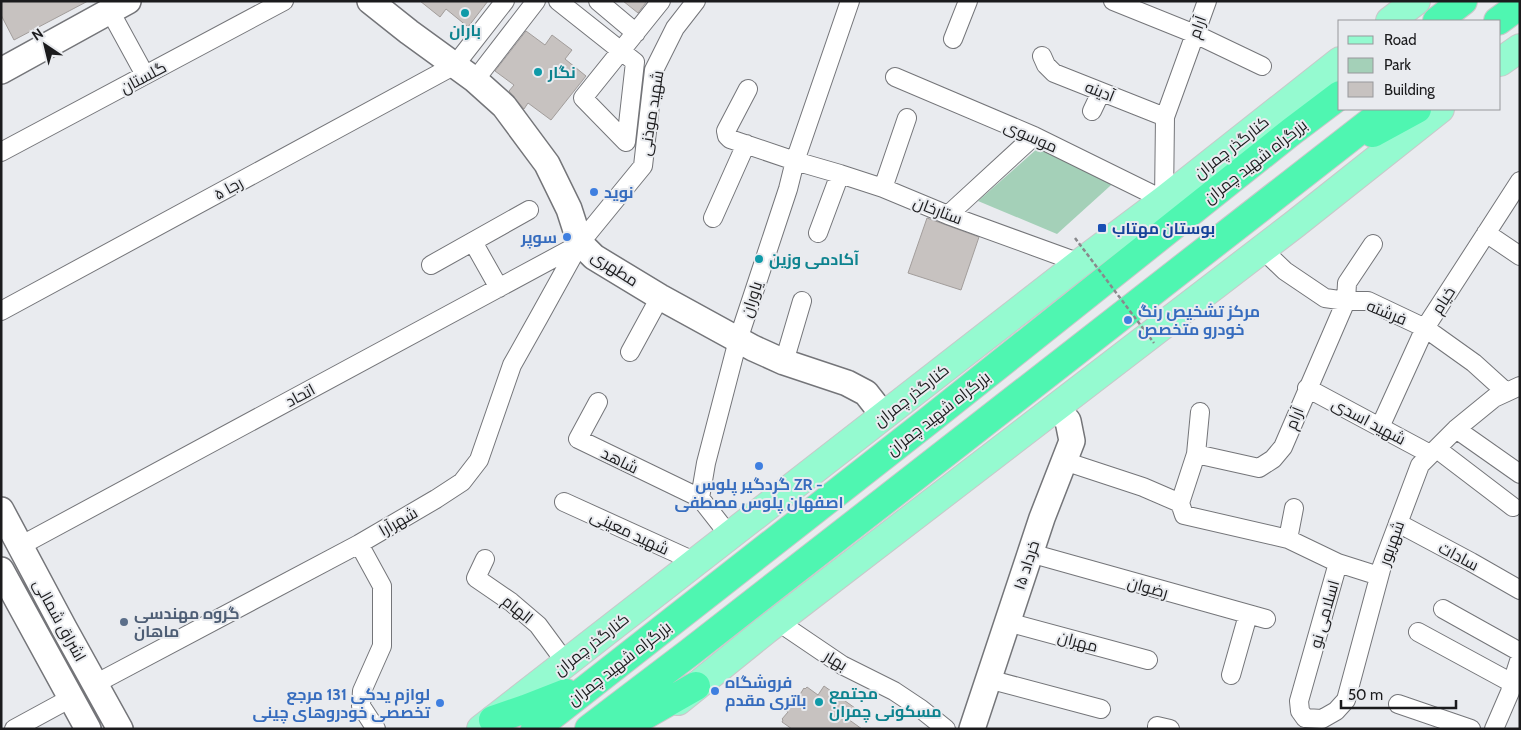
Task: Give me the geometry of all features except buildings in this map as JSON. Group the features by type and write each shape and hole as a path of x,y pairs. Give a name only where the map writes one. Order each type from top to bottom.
{"highway":[{"path":"1438,20 1463,1"},
{"path":"1499,20 1520,5"},
{"name":"بزرگراه شهید چمران","path":"535,729 927,422 1330,102 1338,88"},
{"name":"بزرگراه شهید چمران","path":"589,729 1386,110"},
{"path":"1317,164 1414,110"},
{"path":"487,724 597,680"},
{"path":"622,729 696,686"}],"main road":[{"path":"1391,20 1416,1"},
{"name":"کنارگذر چمران","path":"487,724 884,416 1078,250 1164,200 1338,63"},
{"path":"644,729 777,622 1262,249 1439,110"}],"street":[{"name":"گلستان","path":"1,152 284,1"},
{"name":"مطهری","path":"370,1 409,32 455,64 504,106 548,164 569,209 580,243 594,257 660,297 738,340 784,362 847,383 866,393 884,416"},
{"path":"455,64 504,1"},
{"path":"475,80 536,1"},
{"path":"558,1 621,50 636,62 626,142 583,98 621,50 636,33 661,1"},
{"path":"598,1 636,33"},
{"name":"شهید موذنی","path":"580,243 643,166 654,70 676,28 696,1"},
{"name":"یاوران","path":"700,498 706,463 738,340 788,189 795,162 850,1"},
{"path":"952,40 968,1"},
{"path":"1113,1 1195,34 1262,66"},
{"name":"آرام","path":"1164,200 1165,117 1207,1"},
{"path":"1,71 119,6 145,75"},
{"name":"آدینه","path":"1042,56 1046,65 1054,73 1165,117"},
{"name":"رجا ۵","path":"1,311 455,64"},
{"name":"موسوی","path":"895,77 1034,136 1164,200"},
{"name":"ستارخان","path":"748,89 726,131 727,136 795,162 883,188 948,214 1078,250"},
{"path":"1092,111 1101,92"},
{"path":"883,188 908,118"},
{"path":"948,214 1034,136"},
{"path":"713,218 746,144"},
{"path":"818,233 840,174"},
{"name":"خیام","path":"1380,427 1424,328 1486,233 1517,190"},
{"path":"431,265 529,210"},
{"path":"1486,233 1520,256"},
{"path":"473,242 499,288"},
{"name":"اتحاد","path":"20,546 580,243"},
{"name":"شهرآرا","path":"95,684 359,544 462,482 479,460 512,365 580,243"},
{"name":"آرام","path":"1196,454 1259,468 1273,459 1283,447 1346,301 1347,283 1373,244"},
{"name":"فرشته","path":"1262,249 1285,271 1325,298 1346,301 1368,301 1424,328 1513,389"},
{"path":"630,352 660,297"},
{"path":"784,362 802,302"},
{"name":"شهید اسدی","path":"1307,388 1380,427 1433,451 1513,506"},
{"name":"شهریور","path":"1305,723 1322,719 1336,711 1346,700 1379,576 1420,465 1456,429 1494,398 1513,389"},
{"name":"شاهد","path":"598,402 578,439 700,498"},
{"name":"۱۵ خرداد","path":"972,729 1042,518 1072,441 1068,421 1056,406"},
{"path":"1064,461 1143,487 1180,503 1196,454 1200,412"},
{"path":"1456,429 1520,474"},
{"path":"700,498 729,535"},
{"name":"شهید معینی","path":"564,502 696,562"},
{"name":"اسلامی نو","path":"1180,503 1184,515 1288,539 1338,563 1299,701 1300,711 1305,723"},
{"path":"1288,539 1294,508"},
{"name":"اشراق شمالی","path":"1,510 120,729"},
{"name":"سادات","path":"1398,523 1520,590"},
{"path":"359,544 382,586 382,646 362,691 361,706 376,729"},
{"name":"رضوان","path":"1030,553 1266,619"},
{"name":"الهام","path":"485,558 476,578 538,625 566,663"},
{"path":"1338,563 1379,576"},
{"name":"اشراق شمالی","path":"1,570 88,729"},
{"path":"1443,609 1520,652"},
{"path":"1231,675 1248,615"},
{"name":"بهار","path":"777,622 842,665 894,691 946,729"},
{"name":"مهران","path":"1007,622 1148,660"},
{"path":"1418,632 1514,690"},
{"path":"1494,729 1514,690 1520,658"},
{"path":"988,679 1101,710"},
{"path":"14,729 71,698"},
{"path":"1398,704 1471,729"},
{"path":"1157,729 1157,726 1170,729"}],"path":[{"path":"1078,250 1154,343"}],"green space":[{"path":"1047,140 1120,177 1057,234 978,201"}],"place":[{"name":"باران","path":"465,13"},
{"name":"نگار","path":"538,72"},
{"name":"نوید","path":"594,192"},
{"name":"بوستان مهتاب","path":"1102,228"},
{"name":"سوپر","path":"567,237"},
{"name":"آکادمی وزین","path":"759,259"},
{"name":"مرکز تشخیص رنگ خودرو متخصص","path":"1128,320"},
{"name":"گردگیر پلوس ZR - اصفهان پلوس مصطفی","path":"759,466"},
{"name":"گروه مهندسی ماهان","path":"124,622"},
{"name":"فروشگاه باتری مقدم","path":"715,691"},
{"name":"مجتمع مسکونی چمران","path":"819,702"},
{"name":"لوازم یدکی 131 مرجع تخصصی خودروهای چینی","path":"440,703"}]}
